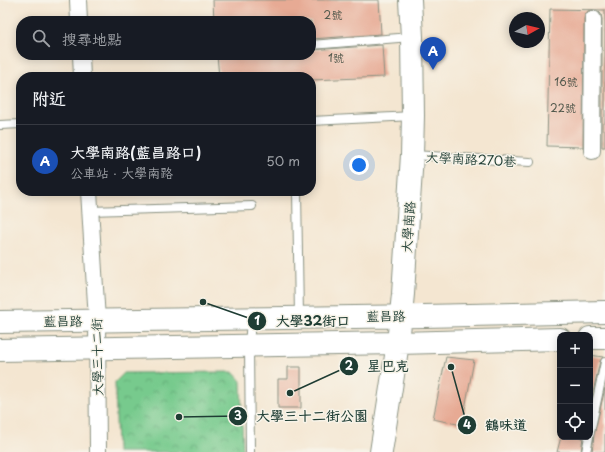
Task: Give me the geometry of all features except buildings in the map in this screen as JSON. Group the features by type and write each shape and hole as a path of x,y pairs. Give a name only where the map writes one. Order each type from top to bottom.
{"street":[{"path":"78,0 79,16"},
{"name":"大學南路","path":"381,452 398,343 404,286 413,116 410,0"},
{"path":"592,152 599,70 593,19"},
{"path":"80,60 82,72"},
{"name":"大學三十二街","path":"89,196 98,348 98,452"},
{"name":"藍昌路","path":"0,322 605,312"},
{"path":"593,338 605,338"},
{"path":"0,350 557,339"}],"lane":[{"path":"316,45 412,37"},
{"path":"316,121 413,116"},
{"path":"0,125 16,124"},
{"name":"大學南路270巷","path":"412,155 530,162"},
{"path":"298,196 300,317"},
{"path":"90,211 252,206"},
{"path":"250,452 249,346 251,318"},
{"path":"593,418 605,362"},
{"path":"586,452 588,440"}],"green space":[{"path":"233,372 241,381 243,452 117,452 115,382 124,373"}],"place":[{"name":"大學南路(藍昌路口)","path":"433,70"},
{"name":"大學32街口","path":"203,302"},
{"name":"鶴味道","path":"451,367"},
{"name":"星巴克","path":"290,393"},
{"name":"大學三十二街公園","path":"179,417"}]}
